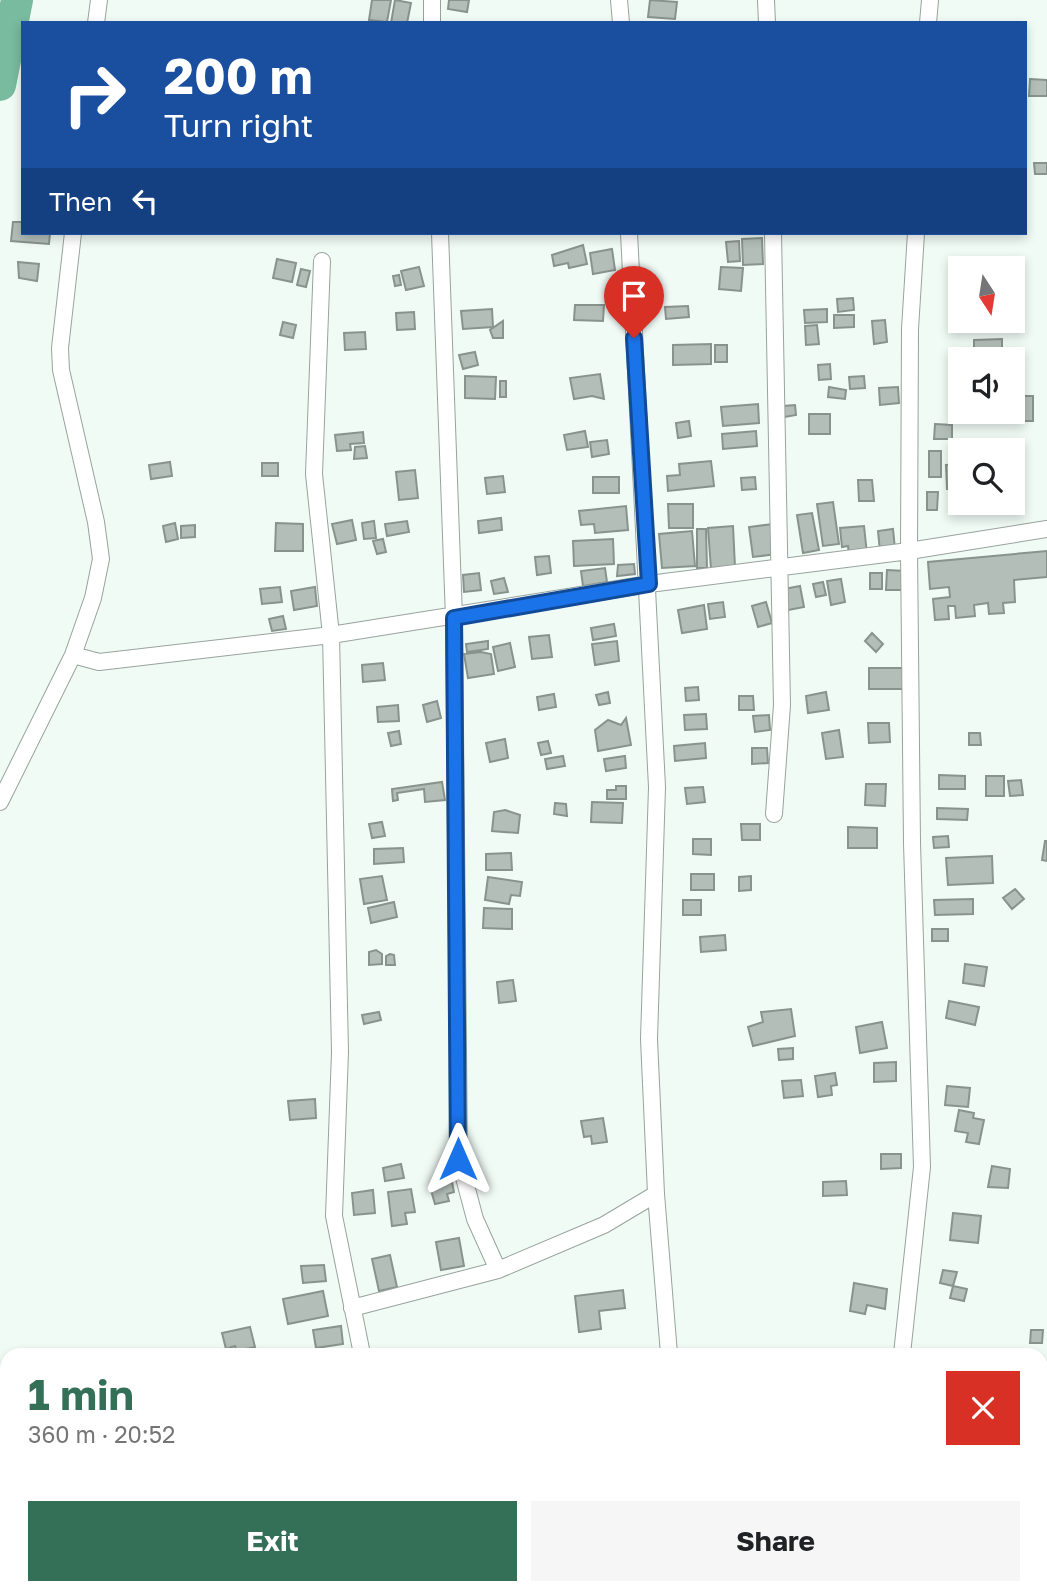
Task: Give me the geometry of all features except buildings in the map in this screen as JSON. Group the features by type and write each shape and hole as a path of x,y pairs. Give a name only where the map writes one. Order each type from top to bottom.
{"street":[{"path":"96,21 99,0"},
{"path":"432,0 432,21"},
{"path":"619,0 621,21"},
{"path":"766,0 767,21"},
{"path":"928,21 930,0"},
{"path":"0,802 73,655 93,598 101,559 96,522 61,370 60,348 73,235"},
{"path":"440,235 454,618 458,1159 475,1219 498,1270"},
{"path":"629,235 649,584 657,787 656,887 649,1039 656,1194 669,1348"},
{"path":"773,235 782,705 775,814"},
{"path":"902,1348 922,1167 912,843 909,551 910,329 916,235"},
{"path":"321,261 314,474 331,635 340,1052 334,1216 361,1348"},
{"path":"73,655 99,663 331,635 454,618 649,584 909,551 1047,529"},
{"path":"352,1308 498,1270 604,1225 656,1194"}],"waterway":[{"path":"0,85 17,0"}],"route":[{"path":"458,1159 454,618 649,584 634,338"}]}
